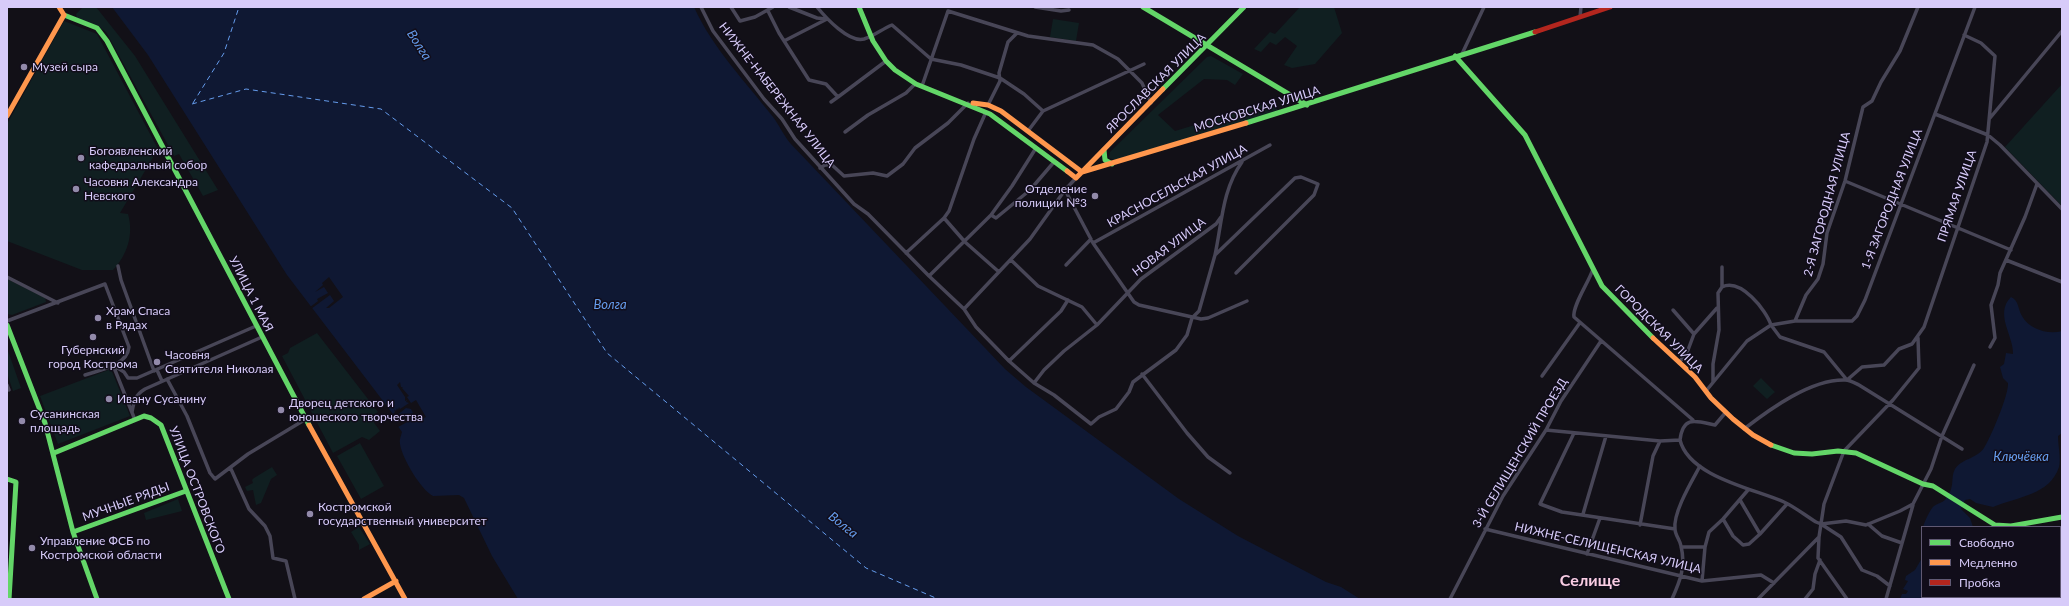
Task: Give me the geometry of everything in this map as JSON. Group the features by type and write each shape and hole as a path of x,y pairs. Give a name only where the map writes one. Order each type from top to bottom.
{"street":[{"path":"7,116 64,15 59,7"},
{"name":"НИЖНЕ-НАБЕРЕЖНАЯ УЛИЦА","path":"701,7 712,31 764,99 782,119 795,139 820,168 854,204 868,214 964,309 976,327 1034,383 1054,395 1091,424 1098,417 1116,409 1129,392 1132,382 1142,374"},
{"path":"731,7 740,21 755,18 774,7"},
{"path":"789,7 817,18 827,19"},
{"path":"817,7 827,19 851,38 859,40 892,26 931,59 961,65 1000,78 1024,94 1043,111"},
{"path":"859,7 869,36 886,61 897,72 915,84 968,103 986,112 1076,178"},
{"path":"1035,7 1061,11 1069,10"},
{"path":"1144,7 1307,104"},
{"name":"ЯРОСЛАВСКАЯ УЛИЦА","path":"1082,172 1244,7"},
{"path":"1462,54 1484,7"},
{"path":"1580,17 1581,7"},
{"name":"МОСКОВСКАЯ УЛИЦА","path":"1082,172 1307,104 1610,7"},
{"name":"2-Я ЗАГОРОДНАЯ УЛИЦА","path":"1795,321 1806,295 1818,279 1823,264 1827,233 1845,181 1863,106 1872,101 1881,82 1900,51 1918,7"},
{"name":"1-Я ЗАГОРОДНАЯ УЛИЦА","path":"1772,325 1795,321 1852,320 1856,316 1865,300 1974,7"},
{"path":"768,11 784,41 809,80 826,84 838,96"},
{"path":"922,86 942,23 948,11 990,26 1028,36 1093,45 1107,52 1130,71 1142,83 1151,102"},
{"name":"УЛИЦА 1 МАЯ","path":"64,15 97,28 105,37 193,202 256,326 405,599"},
{"path":"784,41 827,19"},
{"path":"1990,118 2062,31"},
{"path":"988,105 1000,81 999,73 1008,42 1017,33"},
{"name":"ПРЯМАЯ УЛИЦА","path":"1918,338 1924,327 1988,135 1995,56 1981,43 1964,35"},
{"name":"ГОРОДСКАЯ УЛИЦА","path":"1456,56 1469,73 1513,118 1525,135 1602,286 1617,304 1694,377 1744,429 1772,446 1794,453 1851,451 1923,484 1945,492 1966,508 1995,525 2011,526 2062,517"},
{"path":"831,102 886,61"},
{"path":"1028,131 1043,111 1080,92 1144,64"},
{"path":"845,132 868,114 906,93 915,84"},
{"path":"820,168 825,165 832,165 842,175 847,177 873,173 887,176 903,164 915,148 948,123 968,103"},
{"path":"964,309 1030,239 1065,190 1082,172 1001,111 988,105 968,103"},
{"path":"906,253 944,218 952,204 974,138 986,112"},
{"path":"1935,114 1988,135 2000,144 2062,209"},
{"name":"КРАСНОСЕЛЬСКАЯ УЛИЦА","path":"1066,265 1092,241 1270,145"},
{"path":"929,276 966,242 991,215 1036,148"},
{"path":"1104,150 1104,160 1112,164"},
{"path":"1230,473 1208,457 1192,439 1142,374 1176,350 1187,335 1192,318 1199,311 1215,255 1221,217 1230,184 1242,161"},
{"path":"991,215 996,218 1012,207 1030,190 1054,162"},
{"path":"1215,255 1295,178 1301,177 1318,184 1314,195 1236,273"},
{"path":"1845,181 2011,250"},
{"path":"1990,347 1995,338 1991,305 1998,285 2000,273 2011,250 2037,184"},
{"path":"1065,190 1092,241 1128,293 1139,305 1192,318 1208,318 1247,301"},
{"name":"НОВАЯ УЛИЦА","path":"1034,383 1044,370 1064,351 1097,325 1141,279 1216,224 1221,217"},
{"path":"944,218 966,242 999,272"},
{"path":"1011,260 1038,286 1082,307 1097,325"},
{"path":"2006,260 2062,282"},
{"path":"118,266 121,280 155,371 162,381"},
{"path":"1713,382 1713,364 1719,330 1717,308 1718,293 1722,287 1722,267"},
{"path":"1593,269 1575,309 1574,318 1579,324 1693,420 1715,425 1726,412"},
{"path":"7,277 58,304"},
{"path":"7,321 58,304 105,284 129,347 128,353 122,361 85,375"},
{"path":"1722,287 1728,285 1736,287 1753,299 1764,310 1780,337 1824,352 1847,380 1859,385 1962,449"},
{"path":"1009,360 1061,311 1068,300"},
{"path":"1679,363 1688,350 1694,334 1717,308"},
{"path":"1673,310 1694,334"},
{"path":"7,324 34,394 54,453 73,532 97,599"},
{"path":"1542,376 1579,324"},
{"path":"1706,391 1747,341 1772,325"},
{"path":"113,365 124,372 128,378 133,379 155,371 256,326"},
{"path":"132,412 137,394 162,381 262,337"},
{"path":"1744,429 1774,407 1808,389 1821,384 1847,380 1862,367 1884,365 1899,349 1912,344 1918,338"},
{"path":"1847,599 1820,560 1818,554 1820,524 1824,504 1844,451 1889,404 1919,368 1918,338"},
{"name":"3-Й СЕЛИЩЕНСКИЙ ПРОЕЗД","path":"1450,599 1503,496 1546,430 1561,401 1601,341"},
{"path":"54,453 135,420 113,365"},
{"path":"1886,599 1913,504 1931,469 1942,436 1974,365"},
{"path":"167,379 187,416 210,473 215,479 231,469 236,462 248,454 306,419"},
{"path":"7,385 9,390"},
{"name":"УЛИЦА ОСТРОВСКОГО","path":"135,420 144,416 152,418 161,425 229,599"},
{"path":"1693,420 1687,423 1683,428 1680,440 1686,454 1700,466 1748,490 1787,504 1841,537 1862,570 1877,576 1890,586"},
{"path":"1546,430 1660,441 1680,440"},
{"path":"1574,433 1540,504 1562,512 1583,514 1640,525 1675,529"},
{"path":"1583,514 1606,436"},
{"path":"1640,525 1653,456 1660,441"},
{"path":"1672,599 1682,577 1681,547 1675,529 1676,519 1687,491 1700,466"},
{"path":"231,469 249,509 268,531 273,558 286,561 295,599"},
{"path":"7,479 16,482 9,599"},
{"name":"МУЧНЫЕ РЯДЫ","path":"73,532 186,490"},
{"path":"1702,581 1705,547 1709,532 1723,519 1748,490"},
{"path":"1740,500 1760,534"},
{"path":"1723,519 1732,536 1743,545 1749,544 1787,504"},
{"path":"1820,524 1846,521 1868,524 1913,504"},
{"path":"1587,554 1600,518"},
{"path":"1868,524 1882,536 1902,543"},
{"name":"НИЖНЕ-СЕЛИЩЕНСКАЯ УЛИЦА","path":"1485,529 1702,581 1761,576 1774,582"},
{"path":"1758,599 1819,537"},
{"path":"1681,547 1705,547"},
{"path":"1805,599 1813,589 1815,574 1820,560"},
{"path":"364,599 396,581"}],"shaded area":[{"path":"83,7 96,7 135,56 218,190 203,196 179,154 174,156 106,32 98,26 77,18 76,14"},
{"path":"1300,7 1334,7 1342,33 1315,64 1292,68 1284,65 1297,46 1285,37 1276,45 1270,42 1261,52 1254,49 1270,32 1275,34"},
{"path":"1053,19 1079,23 1076,41 1050,37"},
{"path":"64,21 97,34 158,149 120,213 128,214 130,222 130,237 122,258 113,270 82,270 7,241 7,124"},
{"path":"1211,56 1243,74 1235,85 1227,80 1204,79 1158,115 1175,131 1274,101 1278,111 1115,160 1109,158 1110,152 1207,57"},
{"path":"2062,84 2062,206 2005,147"},
{"path":"7,279 45,298 46,302 12,315 7,314"},
{"path":"317,333 378,412 370,417 380,431 369,440 362,437 333,453 282,356 288,353 290,348"},
{"path":"7,348 21,388 13,391 7,373"},
{"path":"111,369 130,416 58,444 40,396"},
{"path":"1761,378 1775,392 1767,399 1753,386"},
{"path":"360,443 384,486 361,499 337,456"},
{"path":"272,467 277,475 271,479 261,503 256,505 253,490 247,491 245,487 253,483 252,480 254,478"},
{"path":"178,499 182,511 146,520 144,513"},
{"path":"359,527 370,544 359,550 359,545 351,532"},
{"path":"2062,529 2062,599 2003,599 2061,598"}],"water":[{"name":"Волга","path":"112,7 694,7 710,37 773,117 790,143 1005,369 1026,387 1179,499 1238,536 1326,582 1341,587 1360,599 518,599 492,556 464,498 459,495 433,496 428,493 418,481 404,457 400,444 402,432 395,422 397,420 396,418 287,275 148,55"},
{"name":"Ключёвка","path":"2011,297 2014,298 2025,321 2034,328 2051,332 2062,331 2062,433 2058,436 2060,456 2059,467 2055,476 2048,484 2032,494 1993,507 1976,503 1970,499 1965,500 1961,509 1970,518 1973,526 1923,526 1932,508 1944,501 1948,495 1952,487 1955,469 1961,463 1981,452 1991,435 1999,416 2008,388 2008,383 2003,378 2000,367 2004,364 2006,353 2013,354 2013,347 2004,318 2006,304"},
{"path":"1921,560 1921,598 1946,599 1900,599 1902,594 1906,594 1908,591 1903,589 1908,581 1905,580 1906,576 1915,570"}],"pier":[{"path":"329,277 343,297 329,308 326,308 334,301 330,295 311,309 310,307 318,301 317,299 328,293 324,287 315,292"},
{"path":"400,382 401,387 403,387 402,388 409,396 407,397 411,403 416,400 426,417 418,421 414,415 410,418 411,420 398,427 395,422 413,413 411,409 406,408 395,417 393,414 395,412 394,409 396,411 397,408 398,410 399,407 400,409 409,403 406,402 407,400 405,401 405,397 397,385"}],"ferry route":[{"path":"193,103 224,53 239,7"},
{"path":"192,104 246,89 381,109 512,208 607,353 866,568 938,599"}],"traffic: fast":[{"path":"859,7 873,41 886,61 895,70 916,84 990,114 1067,171"},
{"path":"1143,7 1307,105"},
{"path":"1163,89 1244,7"},
{"path":"64,15 97,28 107,41 309,425"},
{"path":"1246,123 1535,32"},
{"path":"1455,56 1525,135 1602,286 1653,338"},
{"path":"1104,150 1105,160 1112,164"},
{"path":"7,325 45,423 73,532 97,599"},
{"path":"54,453 144,416 151,418 161,425 229,599"},
{"path":"1771,445 1794,453 1812,454 1838,451 1856,453 1923,484 1933,486 1995,525 2011,526 2062,517"},
{"path":"7,479 16,482 9,599"},
{"path":"73,532 186,491"}],"traffic: slow":[{"path":"59,7 64,15"},
{"path":"7,116 64,15"},
{"path":"1067,171 1076,178 1163,89"},
{"path":"973,103 988,105 1001,111 1082,172"},
{"path":"1082,172 1246,123"},
{"path":"1653,338 1695,377 1711,398 1733,419 1753,435 1771,445"},
{"path":"309,425 405,599"},
{"path":"364,599 396,581"}],"traffic: jam":[{"path":"1535,32 1610,7"}],"place":[{"name":"Музей сыра","path":"24,67"},
{"name":"Богоявленский кафедральный собор","path":"81,158"},
{"name":"Часовня Александра Невского","path":"76,189"},
{"name":"Отделение полиции №3","path":"1095,196"},
{"name":"Храм Спаса в Рядах","path":"98,318"},
{"name":"Губернский город Кострома","path":"93,337"},
{"name":"Часовня Святителя Николая","path":"157,362"},
{"name":"Ивану Сусанину","path":"109,399"},
{"name":"Дворец детского и юношеского творчества","path":"281,410"},
{"name":"Сусанинская площадь","path":"22,421"},
{"name":"Костромской государственный университет","path":"310,514"},
{"name":"Управление ФСБ по Костромской области","path":"32,548"}],"district":[{"name":"Селище","path":"1590,581"}]}
